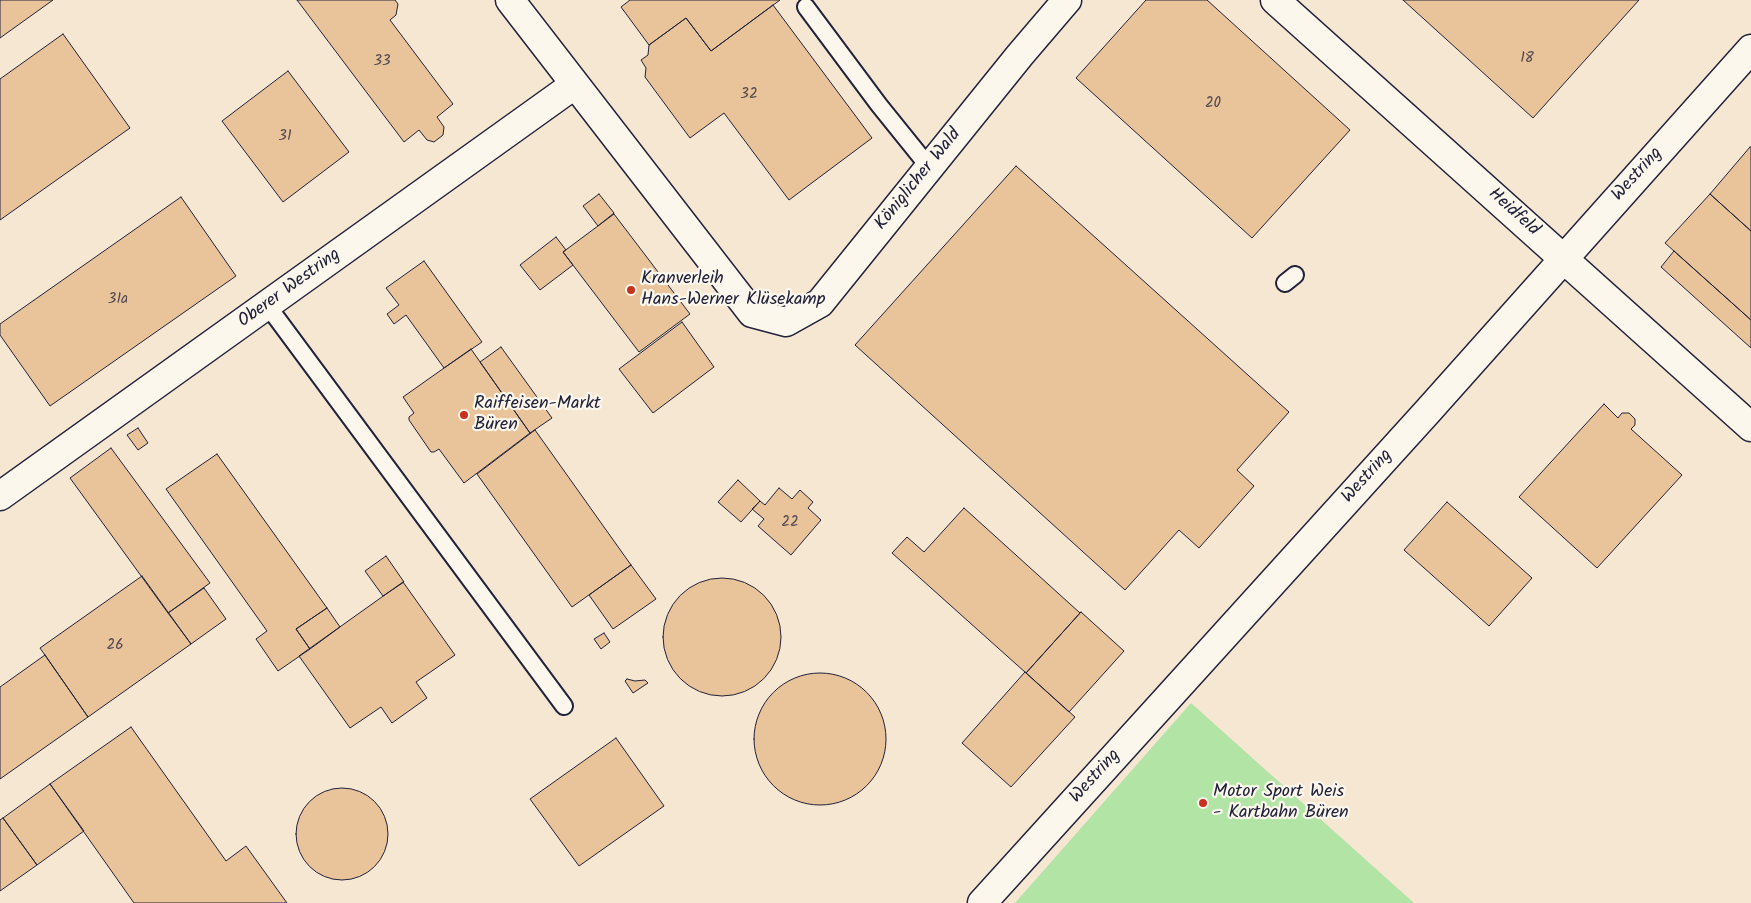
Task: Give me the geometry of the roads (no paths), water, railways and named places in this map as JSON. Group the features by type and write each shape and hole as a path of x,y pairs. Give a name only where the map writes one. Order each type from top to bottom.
{"street":[{"path":"510,0 574,85"},
{"name":"Königlicher Wald","path":"574,85 752,313 786,322 820,303 1066,0"},
{"name":"Heidfeld","path":"1275,0 1751,427"},
{"name":"Westring","path":"982,903 1422,419 1751,49"},
{"name":"Oberer Westring","path":"2,490 267,305 574,85"}],"lane":[{"path":"806,7 879,105 930,168"},
{"path":"267,305 564,706"}],"place":[{"name":"Kranverleih Hans-Werner Klüsekamp","path":"631,290"},
{"name":"Raiffeisen-Markt Büren","path":"464,415"},
{"name":"Motor Sport Weis - Kartbahn Büren","path":"1203,803"}]}
